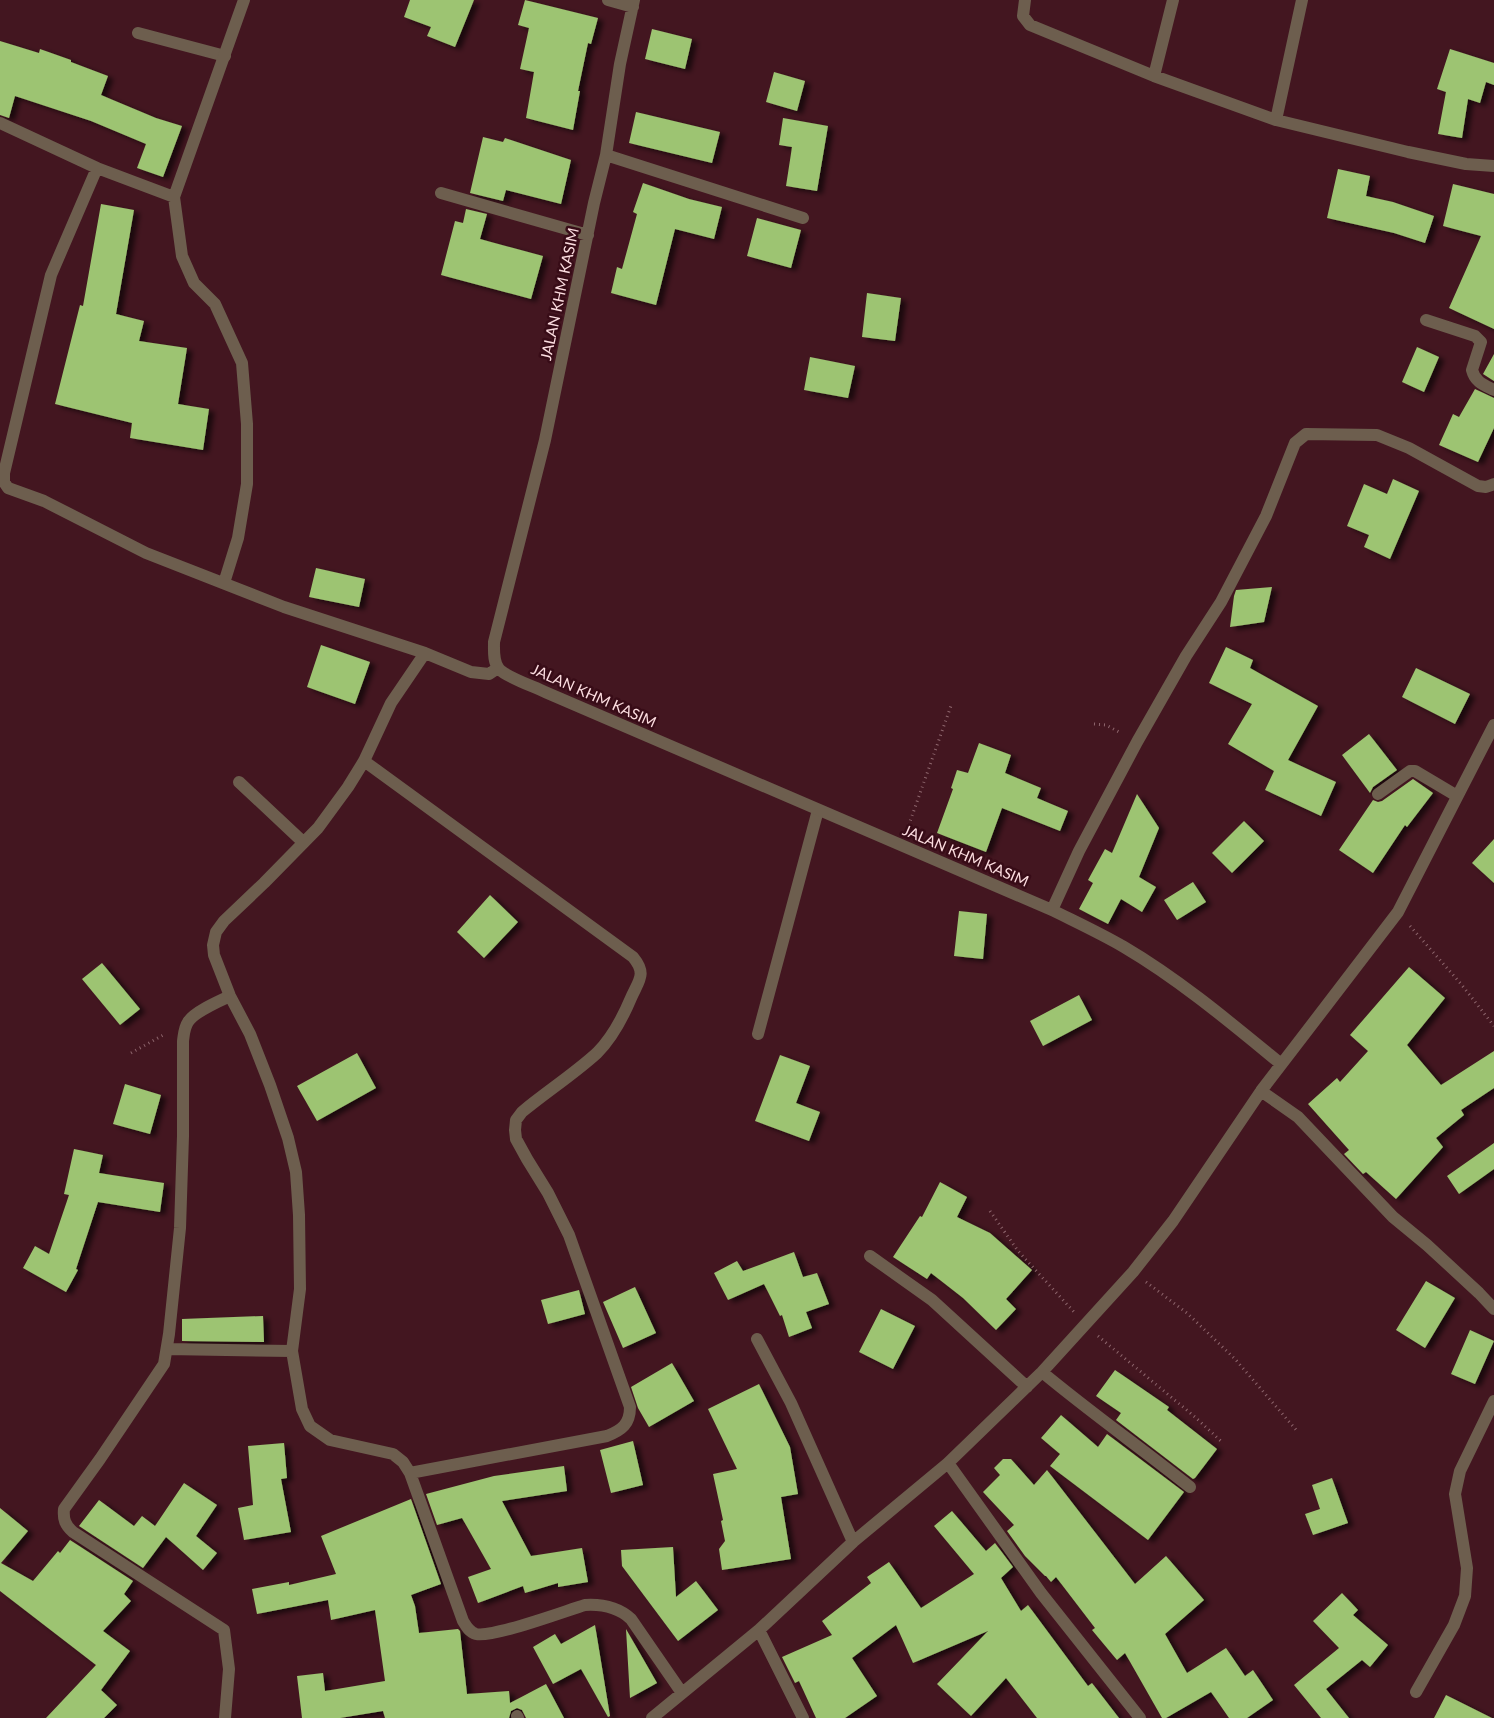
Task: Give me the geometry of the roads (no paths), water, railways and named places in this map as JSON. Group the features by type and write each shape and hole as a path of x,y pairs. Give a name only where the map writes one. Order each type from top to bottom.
{"street":[{"path":"224,583 238,538 247,484 247,424 242,363 215,304 194,282 182,256 174,197 244,0"},
{"path":"608,0 634,3"},
{"path":"1024,0 1024,16 1030,25 1154,76 1276,120 1428,156 1466,164 1494,166"},
{"path":"1154,76 1173,0"},
{"path":"1276,120 1302,0"},
{"name":"JALAN KHM KASIM","path":"634,3 620,64 606,155 545,440 494,642 494,654 498,668 554,696 1052,910 1124,947 1221,1014 1281,1064"},
{"path":"138,33 224,56"},
{"path":"0,123 97,168 174,197"},
{"path":"606,155 803,218"},
{"path":"97,168 51,275 4,473 4,482 8,488 44,501 146,553 284,607 425,653 470,672 489,674 498,668"},
{"path":"441,193 588,235"},
{"path":"1426,320 1480,339 1481,342 1472,370 1473,374 1480,383 1494,390"},
{"path":"1052,910 1079,851 1137,742 1186,656 1222,602 1266,516 1289,456 1300,438 1306,434 1377,435 1409,448 1478,486 1486,488 1494,484"},
{"path":"425,653 391,703 364,760 348,787 318,828 224,921 216,932 213,945 214,955 230,996 250,1034 270,1085 288,1138 296,1172 299,1215 300,1290 292,1351 302,1410 310,1426 330,1440 393,1454 403,1462 410,1473 463,1621 469,1631 474,1634 491,1634 585,1605 620,1610 631,1619 682,1694"},
{"path":"652,1718 759,1630 853,1542 948,1463 1042,1372 1134,1272 1173,1221 1261,1091 1398,912 1494,725"},
{"path":"364,760 632,957 641,969 642,978 624,1015 608,1039 597,1052 522,1112 516,1120 515,1130 516,1139 548,1193 569,1235 630,1407 630,1416 627,1423 618,1432 607,1436 410,1473"},
{"path":"1378,794 1410,771 1415,771 1457,796"},
{"path":"239,782 303,842"},
{"path":"758,1034 818,810"},
{"path":"225,1718 229,1668 224,1630 73,1532 63,1518 64,1509 164,1364 180,1228 184,1136 183,1041 185,1029 189,1020 216,1002 230,996"},
{"path":"1261,1091 1298,1117 1393,1217 1433,1251 1494,1309"},
{"path":"870,1256 932,1300 1027,1387"},
{"path":"757,1339 791,1403 853,1542"},
{"path":"167,1350 292,1351"},
{"path":"1042,1372 1074,1399 1116,1428 1190,1487"},
{"path":"1416,1692 1454,1625 1465,1596 1468,1568 1456,1494 1460,1471 1494,1401"},
{"path":"948,1463 1040,1592 1140,1718"},
{"path":"759,1630 803,1718"}]}
